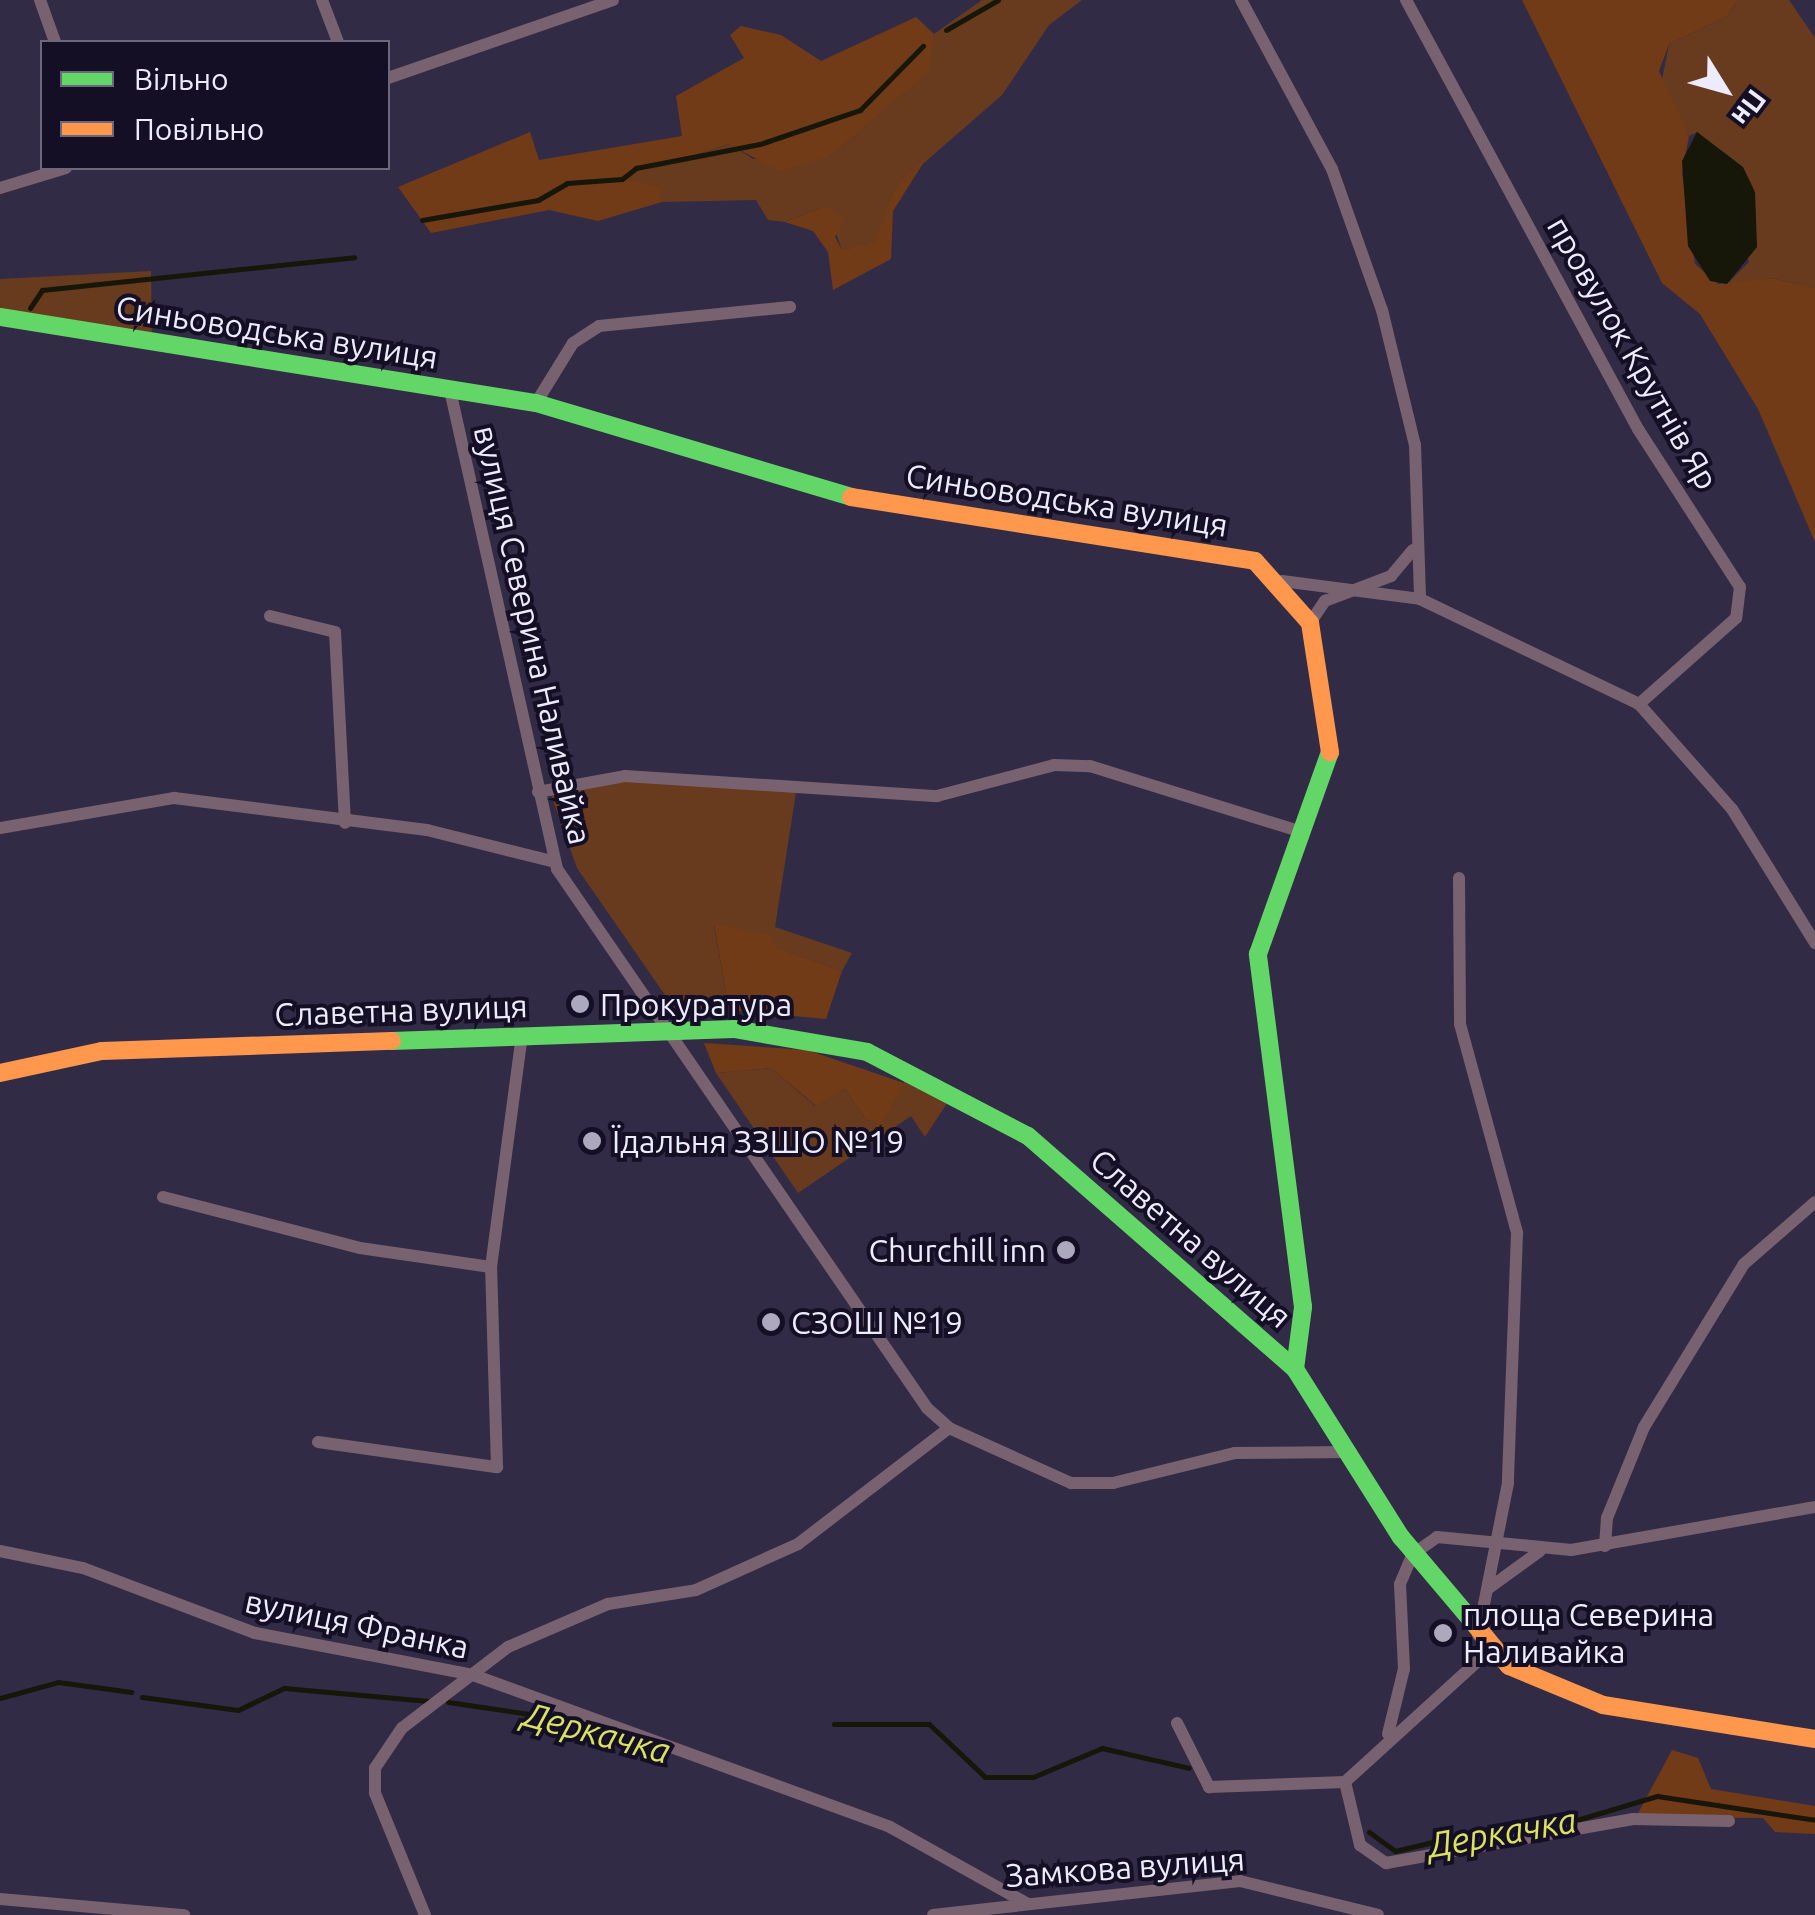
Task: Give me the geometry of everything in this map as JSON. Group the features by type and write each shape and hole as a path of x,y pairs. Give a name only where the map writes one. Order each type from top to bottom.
{"street":[{"path":"40,0 54,40"},
{"path":"322,0 337,40"},
{"path":"390,77 613,0"},
{"path":"1241,0 1332,168 1382,310 1416,445 1414,549 1420,600"},
{"name":"провулок Крутнів Яр","path":"1406,0 1638,429 1740,587 1736,618 1639,704"},
{"path":"0,188 59,170"},
{"path":"536,403 572,343 599,326 790,307"},
{"name":"Синьоводська вулиця","path":"0,317 536,403 838,496 1167,542 1255,561 1282,581 1310,623 1333,744 1258,954 1302,1307 1295,1369"},
{"name":"вулиця Северина Наливайка","path":"450,390 555,862 666,1034 948,1428"},
{"path":"1310,623 1326,601 1392,576 1414,549"},
{"path":"1282,581 1420,600 1639,704 1732,808 1815,943"},
{"path":"270,616 334,632 346,823"},
{"path":"538,792 626,776 937,796 1054,765 1090,766 1302,832"},
{"path":"0,828 174,798 346,823 427,830 555,862"},
{"path":"1177,1723 1208,1787 1345,1782 1484,1644 1493,1546 1508,1482 1517,1233 1460,1024 1459,878"},
{"name":"Славетна вулиця","path":"0,1073 102,1051 734,1029 826,1040 984,1105 1295,1369"},
{"path":"318,1442 498,1467 491,1267 522,1035"},
{"path":"163,1197 360,1248 491,1267"},
{"path":"1606,1546 1607,1518 1644,1427 1744,1264 1815,1202"},
{"path":"1295,1369 1353,1452 1413,1554 1484,1644 1548,1687 1603,1705 1815,1739"},
{"path":"425,1915 383,1824 376,1768 402,1728 508,1647 608,1604 696,1590 798,1544 948,1428 1071,1483 1113,1483 1235,1453 1353,1452"},
{"path":"1387,1737 1404,1669 1400,1584 1413,1554 1437,1537 1540,1551 1606,1546 1815,1507"},
{"name":"вулиця Франка","path":"0,1551 83,1568 255,1634 473,1674 890,1827 1028,1904"},
{"path":"1489,1588 1540,1551"},
{"path":"1345,1782 1360,1845 1386,1863 1632,1819 1729,1822"},
{"name":"Замкова вулиця","path":"933,1915 1240,1881 1378,1915"},
{"path":"0,1900 184,1915"}],"shaded area":[{"path":"982,0 1082,0 1049,25 1002,95 894,189 876,242 842,250 826,206 785,222 768,220 756,200 662,202 658,186 622,179 730,144 753,159 831,156 928,71 934,34"},
{"path":"1522,0 1738,0 1727,16 1669,44 1659,71 1689,136 1682,173 1695,264 1718,284 1771,278 1815,288 1815,542 1758,409 1700,314 1662,283"},
{"path":"1738,0 1789,0 1815,38 1815,288 1771,278 1727,284 1749,262 1697,132 1689,136 1661,85 1669,44 1727,16"},
{"path":"916,17 934,34 929,71 831,156 779,171 729,144 623,179 659,186 662,202 598,221 549,210 431,233 398,187 530,132 539,160 682,136 676,96 744,58 730,35 741,26 781,35 821,61"},
{"path":"1697,132 1743,167 1755,192 1757,247 1727,284 1710,281 1688,246 1682,161"},
{"path":"929,154 893,211 891,259 833,290 828,252 813,231 785,222 826,206 845,219 835,237 842,250 875,242 894,189"},
{"path":"151,271 152,342 0,317 0,279"},
{"path":"625,778 797,786 775,927 852,953 842,971 714,926 729,1010 674,1008 577,868 550,792"},
{"path":"714,924 771,935 777,948 842,971 826,1019 729,1010"},
{"path":"704,1043 807,1050 904,1083 882,1123 866,1120 845,1089 816,1106 771,1068 716,1073"},
{"path":"771,1068 815,1106 845,1089 866,1120 882,1122 908,1075 951,1097 925,1137 911,1116 798,1193 716,1073"},
{"path":"1672,1750 1698,1758 1711,1789 1815,1806 1815,1834 1775,1832 1763,1818 1636,1817"}],"waterway":[{"path":"946,30 998,0"},
{"path":"422,220 538,200 567,183 622,179 636,168 760,144 860,110 923,46"},
{"path":"30,308 42,290 354,257"},
{"name":"Деркачка","path":"0,1698 58,1682 131,1692"},
{"name":"Деркачка","path":"142,1697 238,1710 284,1688 431,1701"},
{"name":"Деркачка","path":"448,1702 584,1722"},
{"name":"Деркачка","path":"834,1724 929,1724 985,1777 1033,1777 1102,1748 1189,1768"},
{"name":"Деркачка","path":"1369,1832 1395,1851 1487,1829 1553,1827 1657,1796 1815,1820"}],"traffic: fast":[{"path":"0,317 536,403 851,497"},
{"path":"1295,1369 1303,1307 1258,954 1330,752"},
{"path":"392,1041 734,1029 867,1052 1028,1136 1295,1369 1401,1537 1478,1628"}],"traffic: slow":[{"path":"851,497 1255,561 1310,623 1330,752"},
{"path":"0,1073 102,1051 392,1041"},
{"path":"1478,1628 1509,1666 1603,1705 1815,1739"}],"place":[{"name":"Прокуратура","path":"580,1004"},
{"name":"Їдальня ЗЗШО №19","path":"592,1141"},
{"name":"Churchill inn","path":"1066,1250"},
{"name":"СЗОШ №19","path":"771,1322"},
{"name":"площа Северина Наливайка","path":"1443,1633"}]}
